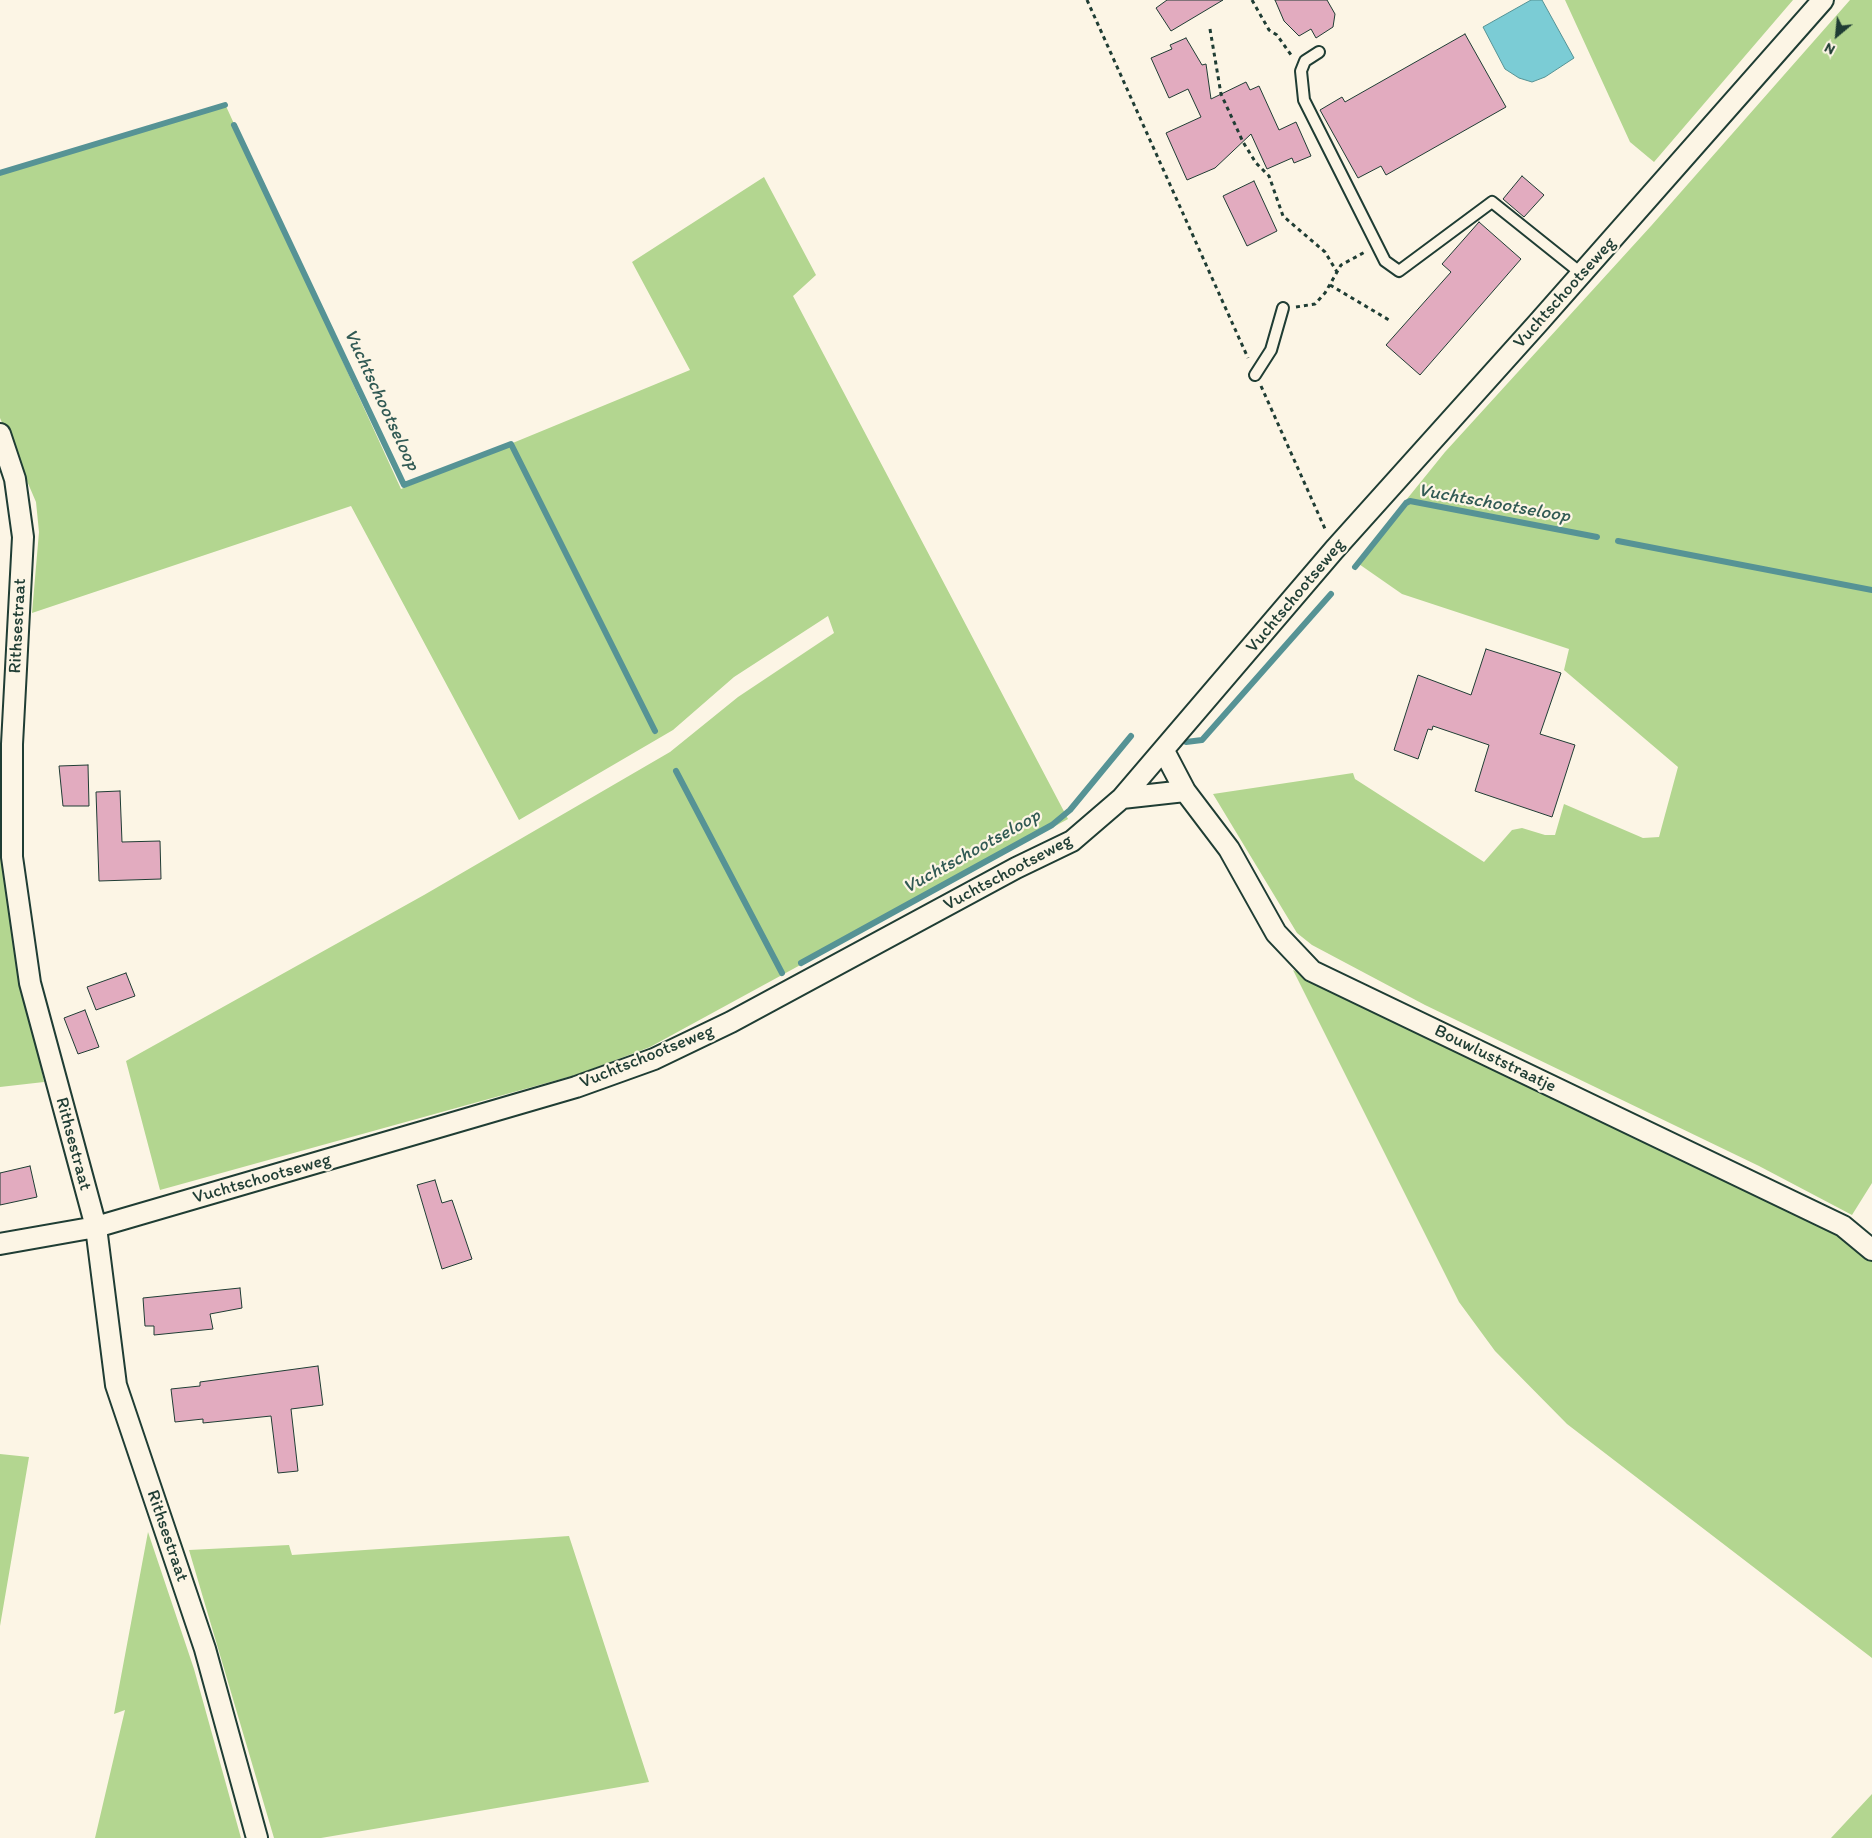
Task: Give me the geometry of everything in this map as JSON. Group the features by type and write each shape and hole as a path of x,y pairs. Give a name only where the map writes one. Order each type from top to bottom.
{"street":[{"name":"Vuchtschootseweg","path":"0,1244 96,1227 576,1087 654,1059 731,1022 1016,868 1072,841 1122,798 1164,751 1334,550 1582,274 1822,0"},
{"name":"Rithsestraat","path":"0,434 15,479 23,537 12,744 12,857 30,983 96,1227 116,1385 205,1649 257,1838"},
{"name":"Bouwluststraatje","path":"1164,751 1185,791 1229,849 1276,933 1312,971 1843,1226 1872,1250"},
{"path":"1122,798 1185,791"}],"lane":[{"path":"1319,52 1306,61 1301,71 1304,100 1384,261 1399,271 1492,202 1582,274"},
{"path":"1255,375 1271,350 1284,308"}],"path":[{"path":"1086,0 1334,550"},
{"path":"1252,0 1269,30 1287,48 1301,71"},
{"path":"1210,30 1221,94 1243,142 1256,164 1270,176 1283,216 1325,252 1337,272"},
{"path":"1284,308 1315,304 1330,285 1341,265 1377,246"},
{"path":"1330,285 1389,320"}],"green space":[{"path":"1565,0 1793,0 1654,162 1630,142"},
{"path":"1850,0 1872,0 1872,1183 1852,1215 1759,1166 1425,1005 1312,945 1297,933 1213,794 1353,773 1355,779 1484,862 1512,830 1522,828 1545,835 1555,835 1564,804 1643,838 1659,837 1678,767 1564,670 1569,649 1402,594 1356,562 1445,452 1651,226"},
{"path":"225,104 401,489 690,370 632,262 764,177 816,275 793,296 1068,819 650,1047 579,1074 160,1190 126,1061 424,895 670,752 738,697 834,633 828,616 734,677 673,730 519,820 351,506 32,613 39,532 36,502 0,418 0,174"},
{"path":"7,855 10,915 44,1082 0,1087 0,858"},
{"path":"1293,970 1837,1232 1872,1258 1872,1658 1567,1424 1495,1351 1459,1302"},
{"path":"0,1454 29,1457 0,1626"},
{"path":"148,1532 194,1669 241,1838 95,1838 125,1710 114,1714"},
{"path":"569,1536 649,1782 321,1838 274,1838 189,1550 289,1545 292,1555"},
{"path":"1872,1794 1872,1838 1831,1838"}],"water":[{"path":"1531,0 1542,0 1574,58 1545,77 1532,82 1519,78 1505,69 1483,27"}],"building":[{"path":"1167,0 1223,0 1171,31 1156,8"},
{"path":"1275,0 1327,0 1335,14 1333,27 1316,38 1311,29 1299,36 1284,21"},
{"path":"1465,34 1506,107 1386,175 1381,166 1358,178 1320,110 1342,97 1345,102"},
{"path":"1186,38 1202,65 1206,64 1211,99 1246,82 1250,90 1259,86 1279,130 1296,122 1311,156 1294,163 1292,158 1267,169 1251,134 1215,168 1187,180 1166,133 1201,117 1188,89 1169,98 1151,58 1172,49 1170,45"},
{"path":"1522,176 1544,195 1524,217 1503,199"},
{"path":"1254,181 1277,231 1247,246 1223,196"},
{"path":"1479,222 1521,259 1420,375 1386,345 1451,272 1442,264"},
{"path":"1486,649 1561,673 1540,734 1575,745 1552,817 1475,791 1489,745 1433,726 1432,730 1428,729 1418,759 1394,750 1418,675 1471,695"},
{"path":"88,765 89,806 63,806 59,766"},
{"path":"120,791 122,842 160,841 161,879 99,881 96,792"},
{"path":"126,973 135,996 96,1010 87,987"},
{"path":"85,1010 99,1047 78,1054 64,1018"},
{"path":"30,1166 37,1197 0,1205 0,1173"},
{"path":"435,1180 442,1203 452,1200 472,1259 442,1269 417,1185"},
{"path":"240,1288 242,1308 210,1314 213,1329 154,1335 154,1326 145,1326 143,1298"},
{"path":"318,1366 323,1405 291,1409 298,1471 278,1473 271,1416 203,1423 203,1419 175,1422 171,1389 200,1386 200,1382"}],"waterway":[{"name":"Vuchtschootseloop","path":"0,173 225,105"},
{"name":"Vuchtschootseloop","path":"234,125 404,485 511,444 655,731"},
{"name":"Vuchtschootseloop","path":"1355,567 1406,503 1410,501 1597,537"},
{"name":"Vuchtschootseloop","path":"1618,541 1872,590"},
{"name":"Vuchtschootseloop","path":"1186,742 1202,740 1331,594"},
{"name":"Vuchtschootseloop","path":"801,963 1052,825 1070,810 1131,736"},
{"name":"Vuchtschootseloop","path":"676,771 782,973"}]}
